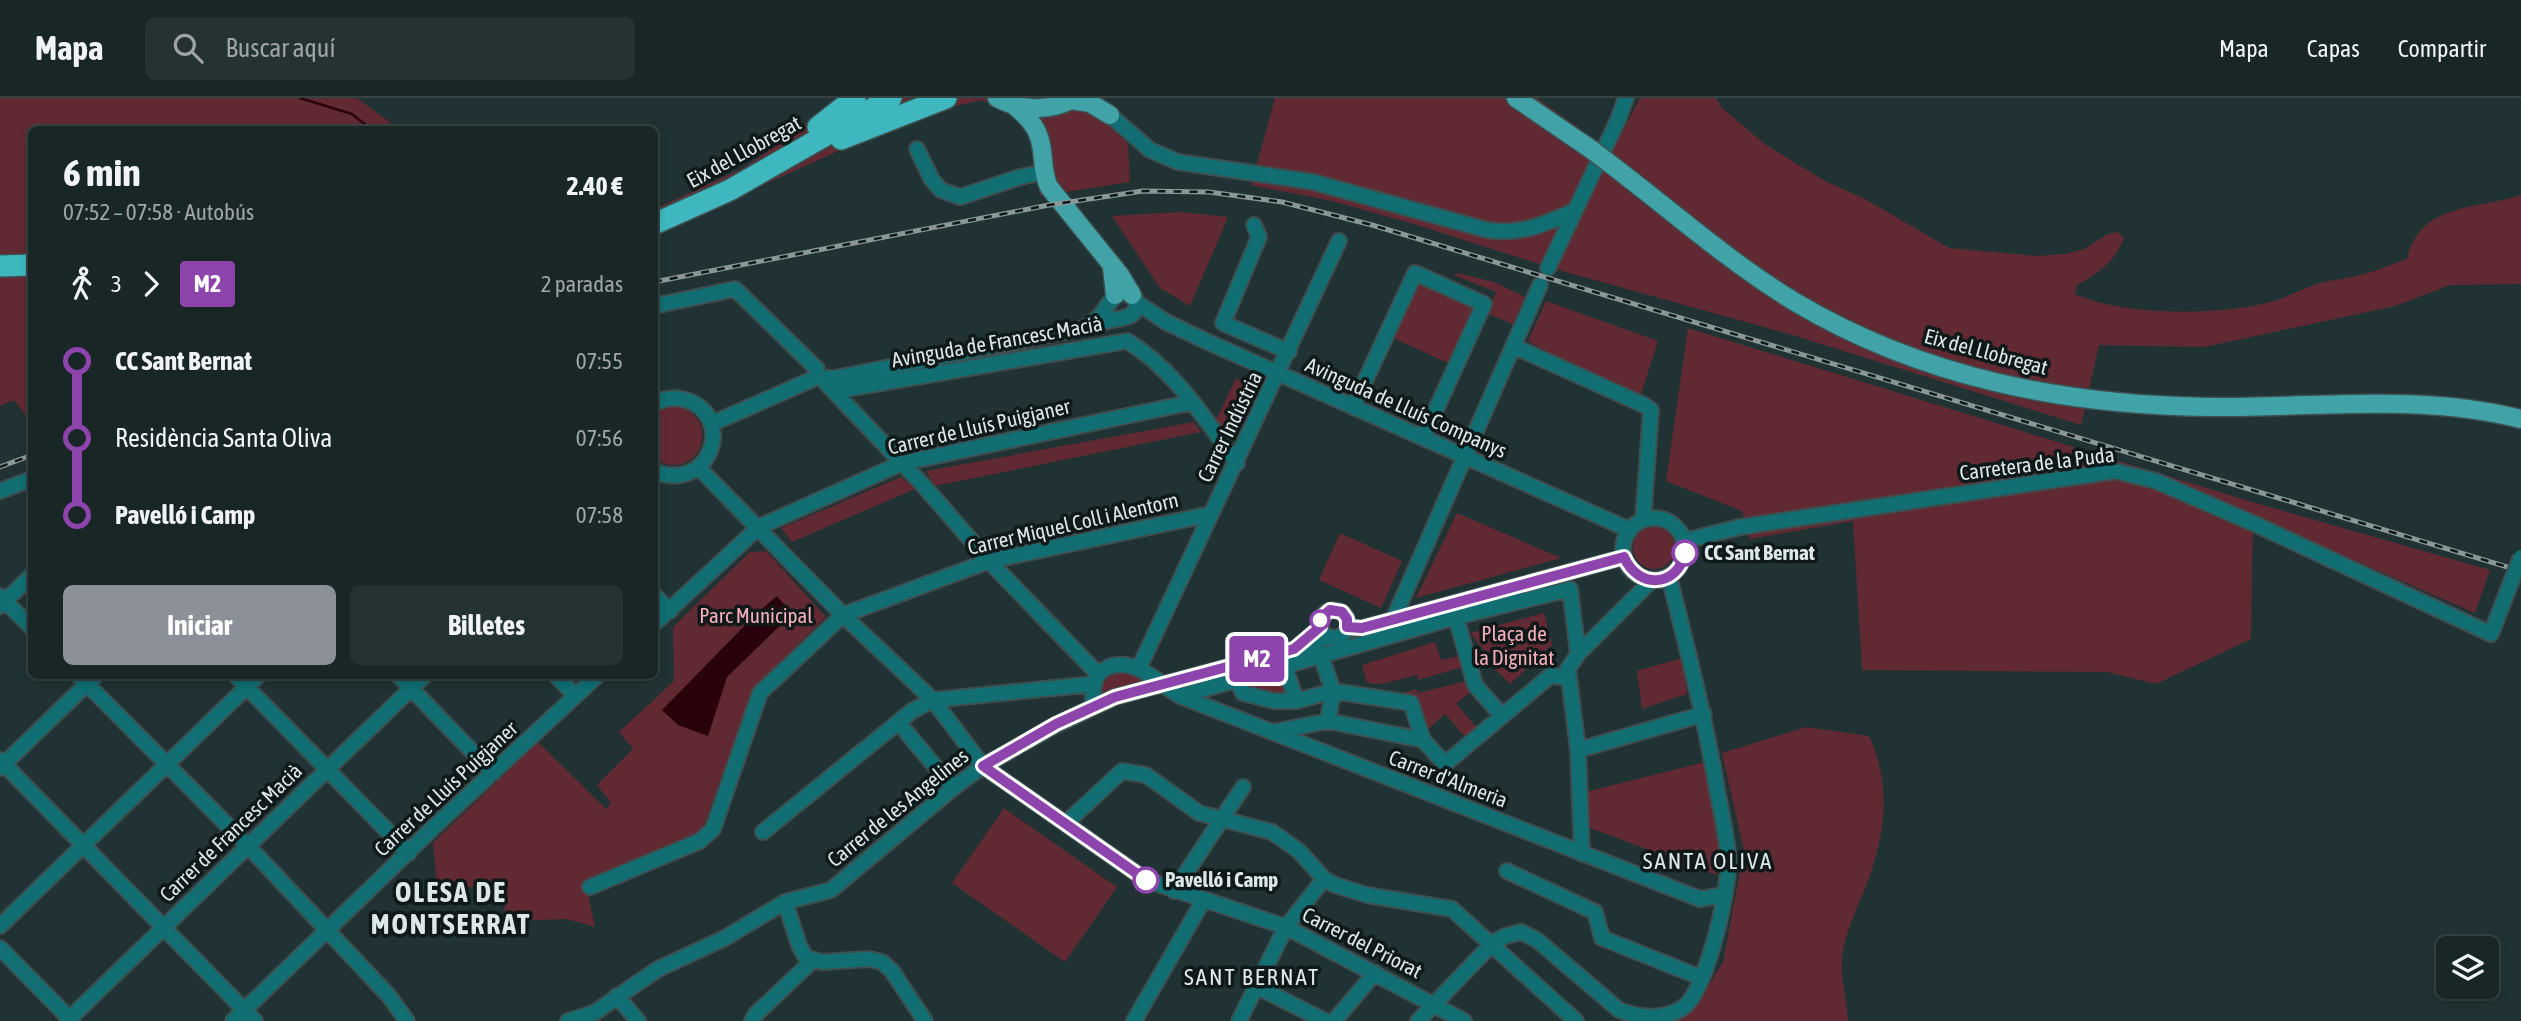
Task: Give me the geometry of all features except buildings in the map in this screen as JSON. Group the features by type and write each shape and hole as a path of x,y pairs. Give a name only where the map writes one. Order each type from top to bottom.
{"highway":[{"path":"778,163 788,150 855,98"},
{"name":"Eix del Llobregat","path":"658,222 708,201 891,98"},
{"path":"778,163 946,98"},
{"path":"0,267 28,265"}],"main road":[{"path":"997,98 1015,106 1029,108 1067,101 1090,103 1110,115"},
{"path":"1101,98 1110,115"},
{"name":"Eix del Llobregat","path":"1516,98 1592,150 1707,242 1797,303 1882,346 1970,377 2036,393 2096,401 2207,407 2416,404 2486,411 2521,419"},
{"path":"1040,138 1048,119 1067,101"},
{"path":"1015,106 1029,119 1040,138 1044,172 1054,194 1111,264 1124,305"}],"street":[{"path":"1548,268 1626,98"},
{"path":"1110,115 1150,150 1178,162 1312,182 1487,230 1503,233 1523,231 1572,212"},
{"path":"917,149 932,180 941,190 960,197 1044,172"},
{"path":"1254,225 1259,237 1223,323 1289,352"},
{"name":"Carrer Indústria","path":"1139,668 1339,241"},
{"path":"1353,407 1415,273 1484,304 1423,438"},
{"path":"1393,620 1540,285"},
{"path":"658,305 736,289 789,339 1096,679"},
{"name":"Avinguda de Lluís Companys","path":"1124,305 1630,530"},
{"name":"Avinguda de Francesc Macià","path":"711,424 824,380 1085,328 1100,316 1124,305"},
{"name":"Avinguda de Francesc Macià","path":"824,380 1127,341 1160,365 1193,402 1237,463"},
{"path":"1513,346 1651,410 1643,520"},
{"path":"658,403 671,398 684,399 695,404 705,413 713,436 712,448 699,468 678,476 658,472"},
{"name":"Carrer de Lluís Puigjaner","path":"658,621 759,527 902,463 1193,402"},
{"name":"Carrer del Priorat","path":"699,468 843,615 933,701 983,766 1146,880 1286,927 1464,1021"},
{"name":"Carretera de la Puda","path":"1684,541 1740,527 2115,471 2155,481 2181,492 2491,634 2521,556"},
{"path":"0,491 28,480"},
{"name":"Carrer Miquel Coll i Alentorn","path":"590,887 700,841 713,829 760,693 843,615 989,561 1211,514"},
{"path":"1582,854 1578,750 1568,669 1578,654 1652,580 1669,576 1683,561 1684,541 1681,532 1668,521 1659,518 1643,520 1630,530 1623,548 1624,557 1634,573 1652,580"},
{"path":"1180,696 1321,656 1340,634 1624,557"},
{"path":"1418,1021 1492,944 1508,934 1521,932 1537,940 1619,1010 1633,1016 1670,1014 1685,1006 1695,994 1717,931 1729,857 1704,714 1669,576"},
{"path":"28,578 2,601 28,624"},
{"path":"1340,634 1456,617 1570,589 1578,654"},
{"path":"658,599 670,611"},
{"path":"1456,617 1475,685 1502,716"},
{"name":"Carrer de les Angelines","path":"583,1019 658,969 725,938 785,902 831,890 953,788 983,766 1056,724 1115,697 1340,634"},
{"path":"1321,656 1333,691 1328,721"},
{"path":"1092,708 1096,679 1107,667 1121,664 1139,668"},
{"path":"1285,666 1296,701"},
{"name":"Carrer d'Almeria","path":"1139,668 1180,696 1582,854 1700,899 1724,895"},
{"path":"1237,680 1243,693 1274,701 1296,701 1333,691 1411,703 1423,740 1445,764 1551,675 1569,679"},
{"path":"86,679 1,764 250,1015"},
{"path":"88,679 389,996 407,1021"},
{"path":"239,679 409,853"},
{"path":"0,926 255,679"},
{"path":"402,679 494,773"},
{"name":"Carrer de Francesc Macià","path":"70,1020 421,679"},
{"path":"559,679 575,695"},
{"name":"Carrer de Lluís Puigjaner","path":"233,1021 250,1015 327,930 594,679"},
{"path":"764,832 912,710 933,701 1096,679"},
{"path":"1578,750 1704,714"},
{"path":"1272,733 1328,721 1423,740"},
{"path":"898,722 953,788"},
{"path":"1066,823 1122,771 1146,775 1199,813 1272,832 1299,851 1324,879 1335,885 1367,895 1452,909 1576,1021"},
{"path":"1174,891 1243,787"},
{"path":"1507,871 1595,912 1602,938 1702,978"},
{"path":"1239,1021 1286,927 1324,879"},
{"path":"1134,1021 1203,901"},
{"path":"785,902 801,952 806,958 812,961 869,959 882,962 892,971 922,1017"},
{"path":"0,948 70,1020"},
{"path":"752,1021 812,961"},
{"path":"1334,1021 1375,972"},
{"path":"1258,987 1325,1021"},
{"path":"617,996 638,1021"},
{"path":"568,1021 583,1019"}],"green space":[{"path":"0,98 357,98 395,126 28,126 28,417 14,400 0,406"},
{"path":"845,98 1102,98 1101,118 1128,144 1130,182 1040,196 1030,135 1015,115 982,100 900,123 658,231 658,208 745,167"},
{"path":"1275,98 1537,98 1612,152 1640,98 1716,98 1722,108 1766,145 1825,181 1865,199 1949,248 2036,256 2065,254 2084,249 2108,234 2118,232 2124,238 2116,254 2099,271 2077,285 2075,294 2095,301 2145,310 2172,312 2249,307 2320,283 2370,272 2407,259 2414,240 2424,227 2437,218 2452,211 2521,195 2521,284 2450,285 2395,306 2204,347 2099,345 2081,425 1789,334 1555,269 1417,225 1332,201 1251,185"},
{"path":"1181,212 1228,217 1190,306 1160,288 1112,216"},
{"path":"1458,273 1494,282 1525,297 1513,324 1488,314 1496,292 1454,275"},
{"path":"1417,281 1474,308 1448,363 1391,337"},
{"path":"1546,301 1658,341 1641,394 1564,361 1528,341"},
{"path":"1688,328 2252,502 2490,570 2475,613 2253,516 2251,639 2156,684 2107,672 1862,670 1853,521 1750,539 1742,511 1666,481"},
{"path":"1236,378 1254,387 1230,441 1213,426"},
{"path":"677,406 692,413 700,424 700,448 683,464 670,465 658,460 658,412"},
{"path":"1194,422 1201,432 935,486 926,471"},
{"path":"901,477 915,489 792,542 781,528"},
{"path":"1457,513 1561,558 1416,598"},
{"path":"1654,527 1669,533 1675,548 1669,563 1654,569 1639,563 1633,548 1639,533"},
{"path":"1340,533 1402,561 1381,608 1319,580"},
{"name":"Parc Municipal","path":"766,551 826,617 753,689 701,834 585,880 595,927 567,919 506,921 502,884 437,890 433,843 538,742 606,809 611,803 597,785 633,749 619,732 674,681 673,627 750,552"},
{"name":"Plaça de la Dignitat","path":"1544,613 1552,645 1510,684 1496,670 1498,667 1470,633"},
{"path":"1435,642 1441,660 1459,656 1463,667 1418,680 1417,675 1382,684 1367,683 1362,665"},
{"path":"1682,658 1687,694 1642,709 1637,671"},
{"path":"1129,669 1148,681 1100,696 1109,676"},
{"path":"1283,671 1288,694 1284,697 1250,690 1250,682"},
{"path":"1467,681 1473,690 1456,704 1481,732 1469,741 1445,714 1425,732 1395,695 1417,689 1418,693"},
{"path":"1806,727 1869,736 1877,755 1884,794 1877,852 1843,949 1842,973 1848,1021 1666,1021 1693,1011 1723,962 1744,851 1722,753"},
{"path":"1705,762 1725,857 1716,875 1585,826 1585,792"},
{"path":"1004,808 1117,887 1065,962 952,883"}],"shaded area":[{"path":"777,596 792,614 727,677 708,736 678,725 662,710"}],"waterway":[{"path":"300,98 352,114 367,126"}],"railway":[{"path":"658,281 1049,205 1143,191 1209,192 1282,202 1372,225 2521,571"},
{"path":"0,467 28,456"}],"bus line":[{"name":"M2","path":"1146,880 983,766 1056,724 1115,697 1294,649 1320,627 1320,620 1330,610 1338,610 1345,615 1347,627 1362,628 1624,557 1634,573 1643,578 1661,580 1677,570 1685,553"}],"place":[{"name":"CC Sant Bernat","path":"1685,553"},
{"name":"Pavelló i Camp","path":"1146,880"}],"district":[{"name":"SANTA OLIVA","path":"1708,861"},
{"name":"OLESA DE MONTSERRAT","path":"451,908"},
{"name":"SANT BERNAT","path":"1252,977"}]}
